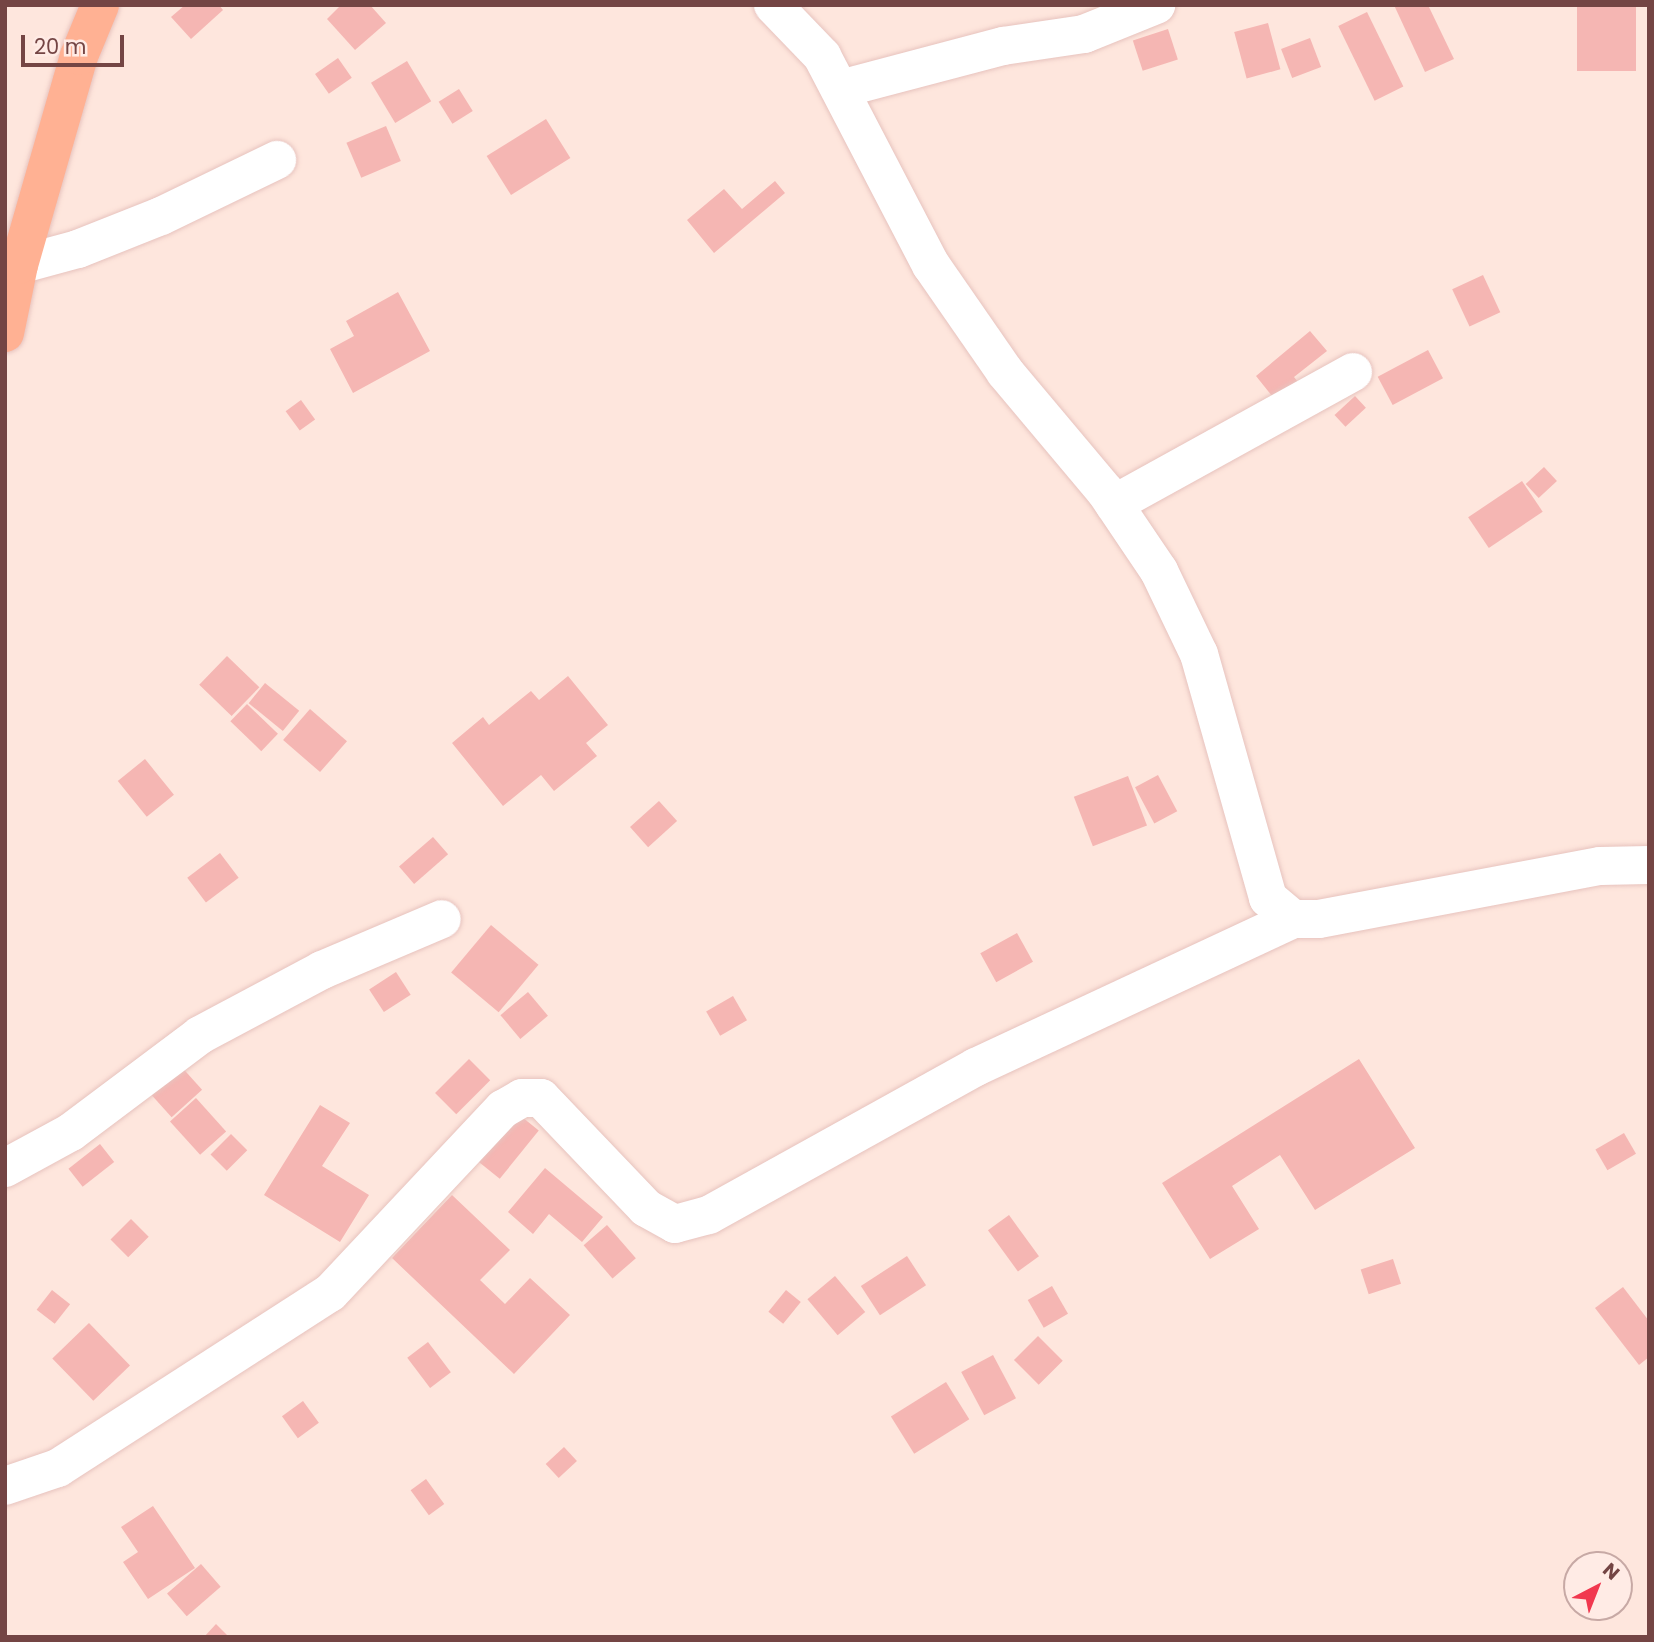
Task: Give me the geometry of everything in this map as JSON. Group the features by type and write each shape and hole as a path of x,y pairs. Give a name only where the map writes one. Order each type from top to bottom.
{"main road":[{"path":"5,333 19,265 79,56 100,5"}],"street":[{"path":"773,5 822,56 931,265 1005,372 1114,504 1159,571 1199,654 1255,866 1268,898 1293,919"},
{"path":"840,89 1003,46 1084,34 1156,5"},
{"path":"19,265 78,249 161,216 277,160"},
{"path":"1114,504 1353,372"},
{"path":"5,1486 58,1468 330,1293 503,1109 522,1098 541,1098 646,1208 675,1224 709,1215 976,1067 1293,919 1319,919 1600,866 1649,865"},
{"path":"5,1168 71,1132 200,1035 322,970 442,919"}],"building":[{"path":"185,5 219,5 223,10 191,39 171,17"},
{"path":"341,5 370,5 386,23 355,50 327,19"},
{"path":"1394,5 1428,5 1454,59 1425,72"},
{"path":"1577,5 1636,5 1636,71 1577,71"},
{"path":"1367,12 1403,87 1375,101 1338,26"},
{"path":"1268,23 1280,69 1247,78 1234,32"},
{"path":"1168,29 1178,59 1143,71 1133,40"},
{"path":"1310,38 1321,67 1292,78 1281,49"},
{"path":"338,58 352,78 329,94 315,74"},
{"path":"407,61 431,101 395,123 371,83"},
{"path":"459,89 473,111 452,124 439,102"},
{"path":"546,119 570,158 511,195 487,156"},
{"path":"386,126 401,161 361,178 346,143"},
{"path":"775,181 785,193 714,253 687,220 724,189 742,209"},
{"path":"1483,275 1500,312 1470,327 1452,289"},
{"path":"398,292 430,351 353,393 330,349 354,336 346,321"},
{"path":"1310,331 1327,351 1294,377 1306,392 1284,411 1256,376"},
{"path":"1428,350 1443,378 1393,405 1378,377"},
{"path":"1355,396 1366,408 1345,427 1335,415"},
{"path":"301,400 315,419 300,431 286,411"},
{"path":"1544,467 1557,481 1539,498 1526,484"},
{"path":"1522,481 1543,512 1489,548 1468,517"},
{"path":"227,656 259,687 232,716 199,685"},
{"path":"568,676 608,725 586,743 597,756 554,791 541,775 503,806 452,743 483,717 489,725 531,691 539,700"},
{"path":"265,683 299,711 283,731 249,703"},
{"path":"247,704 278,734 261,751 230,721"},
{"path":"310,709 347,741 320,772 283,740"},
{"path":"145,759 174,795 147,817 118,781"},
{"path":"1158,775 1177,811 1154,823 1135,787"},
{"path":"1128,776 1147,825 1093,846 1074,797"},
{"path":"659,801 677,821 648,847 630,827"},
{"path":"433,837 448,854 414,884 399,867"},
{"path":"220,853 239,878 206,902 187,878"},
{"path":"491,925 538,965 499,1012 451,972"},
{"path":"1017,933 1033,962 996,982 980,953"},
{"path":"396,972 411,995 384,1012 369,989"},
{"path":"528,992 548,1016 520,1039 500,1015"},
{"path":"733,996 747,1020 720,1036 706,1012"},
{"path":"469,1059 490,1080 456,1114 435,1093"},
{"path":"1359,1059 1415,1148 1315,1210 1280,1155 1232,1186 1259,1229 1210,1259 1162,1183"},
{"path":"178,1063 202,1090 172,1117 148,1090"},
{"path":"196,1098 226,1131 200,1155 170,1121"},
{"path":"320,1105 350,1123 322,1166 369,1195 340,1242 264,1195"},
{"path":"517,1113 539,1131 500,1179 478,1161"},
{"path":"1624,1133 1636,1154 1607,1170 1595,1150"},
{"path":"231,1134 247,1150 227,1171 210,1155"},
{"path":"100,1144 114,1162 83,1187 68,1169"},
{"path":"545,1168 603,1217 582,1242 549,1214 533,1234 508,1212"},
{"path":"452,1195 510,1250 480,1280 505,1304 530,1278 570,1315 514,1374 392,1258"},
{"path":"1009,1215 1039,1256 1018,1272 988,1230"},
{"path":"131,1219 149,1237 128,1257 110,1240"},
{"path":"607,1225 636,1258 612,1279 584,1245"},
{"path":"907,1256 926,1285 880,1315 861,1286"},
{"path":"1393,1259 1401,1284 1369,1294 1361,1270"},
{"path":"835,1276 865,1312 838,1335 807,1299"},
{"path":"1052,1286 1068,1314 1044,1328 1028,1300"},
{"path":"1623,1287 1649,1321 1649,1357 1639,1365 1595,1308"},
{"path":"52,1290 70,1304 55,1324 37,1310"},
{"path":"786,1290 801,1302 783,1324 768,1312"},
{"path":"89,1323 130,1365 93,1401 52,1358"},
{"path":"1038,1336 1063,1361 1039,1385 1014,1360"},
{"path":"428,1342 451,1372 430,1388 407,1358"},
{"path":"993,1355 1016,1398 984,1415 961,1372"},
{"path":"946,1382 969,1419 914,1454 891,1416"},
{"path":"303,1401 319,1423 298,1438 282,1416"},
{"path":"564,1447 577,1461 559,1478 546,1464"},
{"path":"426,1479 444,1504 429,1515 411,1490"},
{"path":"153,1506 195,1568 148,1599 123,1562 138,1552 121,1527"},
{"path":"201,1564 221,1587 187,1616 167,1594"},
{"path":"216,1624 229,1637 204,1637"}]}
